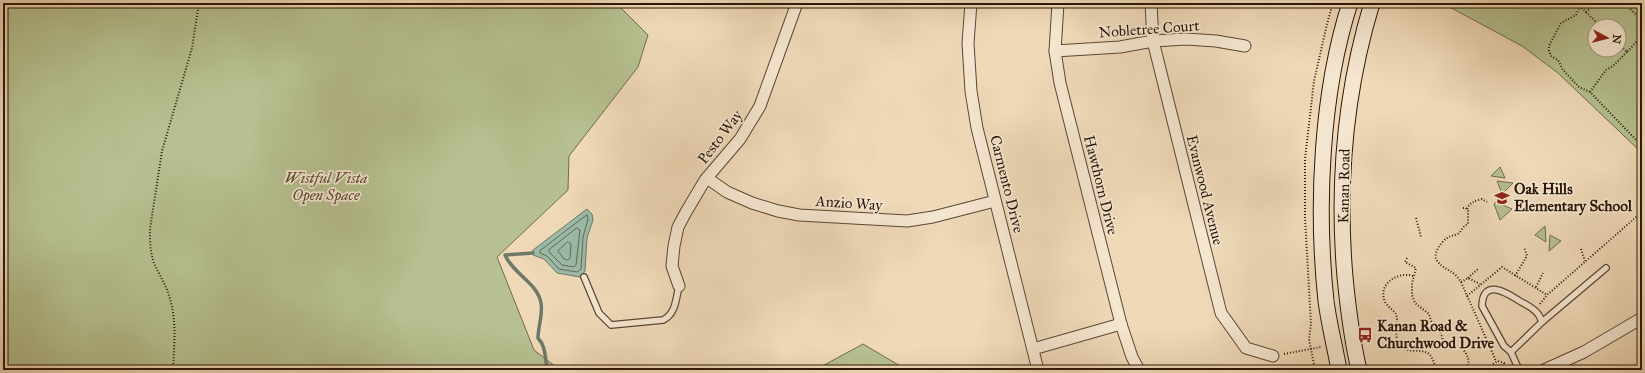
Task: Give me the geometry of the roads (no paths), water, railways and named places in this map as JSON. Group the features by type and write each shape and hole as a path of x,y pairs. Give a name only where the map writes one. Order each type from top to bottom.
{"main road":[{"name":"Kanan Road","path":"1339,370 1326,303 1322,257 1321,206 1328,108 1336,58 1350,3"},
{"name":"Kanan Road","path":"1359,370 1348,308 1344,259 1342,209 1343,160 1348,114 1356,64 1372,3"}],"street":[{"name":"Pesto Way","path":"679,286 672,266 678,227 707,178 740,139 760,106 797,3"},
{"name":"Carmento Drive","path":"971,3 968,43 971,91 977,128 1038,370"},
{"name":"Hawthorn Drive","path":"1058,3 1055,51 1060,83 1121,324 1132,357 1139,370"},
{"name":"Evanwood Avenue","path":"1151,3 1154,41 1220,313 1246,348 1273,356"},
{"name":"Nobletree Court","path":"1055,51 1120,47 1154,41 1186,38 1216,40 1245,46"},
{"name":"Anzio Way","path":"707,178 727,192 752,203 778,211 799,215 907,221 932,217 995,201"},
{"path":"1544,370 1584,352 1642,318"},
{"path":"1033,349 1121,324"}],"lane":[{"path":"1511,352 1542,322 1606,268"},
{"path":"584,277 599,313 611,325 663,320 667,318 674,310 679,286"},
{"path":"1519,370 1511,352 1504,346 1482,306 1482,300 1486,293 1492,289 1500,289 1533,309 1538,314 1542,322"}],"water":[{"path":"587,209 592,214 593,220 587,238 585,271 580,277 557,273 544,259 533,255 533,250"}],"waterway":[{"path":"533,253 505,255 513,268 535,289 539,296 541,303 541,316 538,338 544,349 548,370"}],"place":[{"name":"Oak Hills Elementary School","path":"1502,198"},
{"name":"Kanan Road & Churchwood Drive","path":"1365,335"}],"park label":[{"name":"Wistful Vista Open Space","path":"326,186"}]}
